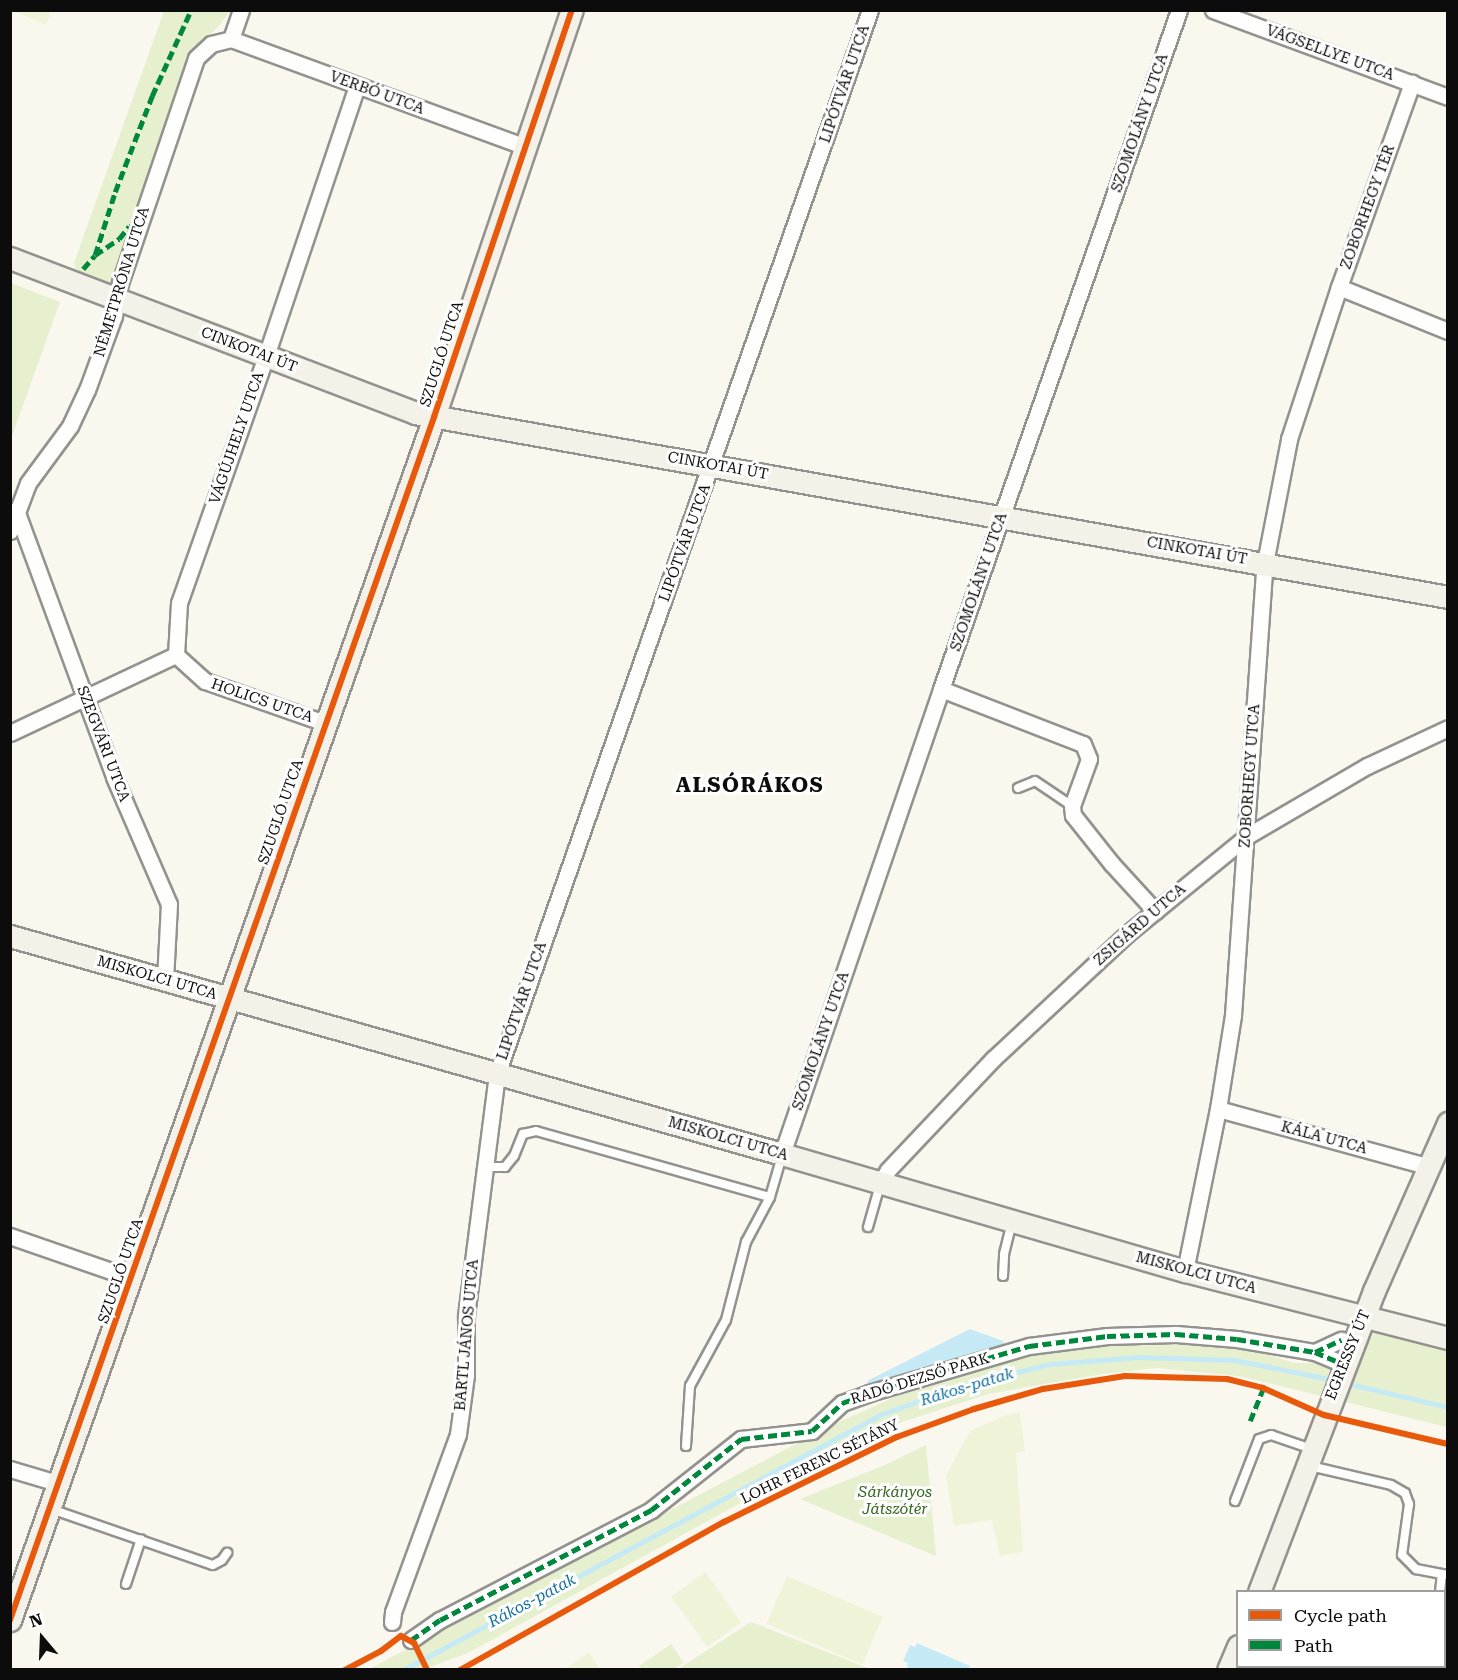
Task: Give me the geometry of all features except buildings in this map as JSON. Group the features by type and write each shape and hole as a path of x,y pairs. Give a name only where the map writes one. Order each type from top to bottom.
{"street":[{"path":"231,39 241,10"},
{"name":"SZUGLÓ UTCA","path":"10,1620 434,417 572,10"},
{"name":"LIPÓTVÁR UTCA","path":"497,1074 870,10"},
{"name":"SZOMOLÁNY UTCA","path":"782,1154 941,690 1179,10"},
{"name":"VÁGSELLYE UTCA","path":"1213,10 1448,98"},
{"name":"VERBÓ UTCA","path":"231,39 524,146"},
{"name":"NÉMETPRÓNA UTCA","path":"10,531 28,483 70,426 87,390 114,316 117,299 196,58 211,44 231,39"},
{"name":"ZOBORHEGY TÉR","path":"1412,83 1339,287 1448,331"},
{"name":"VÁGÚJHELY UTCA","path":"176,655 179,603 266,356 357,86"},
{"name":"CINKOTAI ÚT","path":"10,258 415,413 1448,597"},
{"name":"ZOBORHEGY UTCA","path":"1185,1271 1218,1109 1233,1016 1264,563 1289,439 1339,287"},
{"name":"SZEGVÁRI UTCA","path":"16,510 114,777 169,904 165,981"},
{"path":"10,733 176,655"},
{"name":"HOLICS UTCA","path":"176,655 205,681 325,723"},
{"path":"941,690 1083,744 1089,759 1071,806 1073,815 1112,864 1155,911"},
{"name":"ZSIGÁRD UTCA","path":"880,1183 888,1170 993,1059 1126,934 1246,836 1368,766 1448,728"},
{"name":"MISKOLCI UTCA","path":"10,936 782,1154 1185,1271 1448,1338"},
{"name":"BARTL JÁNOS UTCA","path":"392,1622 393,1612 458,1434 466,1375 466,1316 497,1074"},
{"name":"KÁLA UTCA","path":"1218,1109 1430,1167"},
{"name":"EGRESSY ÚT","path":"1259,1590 1311,1457 1329,1401 1448,1123"},
{"path":"10,1236 130,1278"},
{"name":"RADÓ DEZSŐ PARK","path":"411,1640 440,1620 651,1510 741,1439 813,1434 842,1403 865,1394 1040,1344 1107,1336 1176,1334 1237,1339 1315,1352 1344,1367"},
{"path":"1315,1352 1341,1340"},
{"path":"10,1469 57,1483"},
{"path":"1228,1670 1236,1651"}],"lane":[{"path":"1018,788 1035,781 1071,806"},
{"path":"485,1167 505,1167 514,1156 523,1134 536,1131 770,1197"},
{"path":"686,1446 690,1386 726,1320 746,1242 770,1197 782,1154"},
{"path":"868,1227 880,1183"},
{"path":"1003,1276 1004,1254 1012,1221"},
{"path":"1235,1501 1259,1439 1271,1435 1311,1457 1391,1485 1405,1493 1409,1504 1402,1555 1416,1569 1445,1575 1441,1590"},
{"path":"48,1508 213,1565 222,1560 227,1553"},
{"path":"126,1584 141,1539"}],"green space":[{"path":"11,10 51,10 51,11 46,25"},
{"path":"164,11 230,11 218,27 189,54 132,226 112,282 107,286 77,274 74,263"},
{"path":"11,283 60,302 11,439"},
{"path":"1376,1329 1447,1346 1447,1427 1239,1376 1157,1368 1102,1374 988,1394 896,1424 735,1506 468,1653 425,1669 367,1670 830,1426 906,1392 994,1363 1087,1346 1192,1345 1260,1352 1294,1363 1309,1363 1324,1347 1364,1352"},
{"path":"1020,1412 1025,1451 1016,1453 1023,1552 1000,1556 992,1520 954,1526 946,1476 970,1431 1004,1416"},
{"name":"Sárkányos Játszótér","path":"926,1445 936,1556 800,1499 885,1465"},
{"path":"705,1572 741,1622 707,1647 671,1597"},
{"path":"787,1576 883,1617 862,1665 767,1624"},
{"path":"751,1622 754,1623 870,1669 678,1669"},
{"path":"671,1644 684,1663 674,1669 642,1669 639,1666"},
{"path":"588,1653 600,1669 565,1669"}],"water":[{"path":"970,1329 1003,1341 1005,1347 869,1387 867,1381"},
{"path":"917,1643 970,1666 968,1669 914,1670 907,1667 908,1663 903,1661 910,1645 915,1647"}],"waterway":[{"name":"Rákos-patak","path":"403,1670 882,1414 968,1384 1050,1364 1140,1357 1235,1360 1334,1380"},
{"name":"Rákos-patak","path":"1345,1383 1448,1407"}],"marked path":[{"path":"83,269 95,255 115,192 152,96 191,10"},
{"path":"95,255 119,239 129,226 138,227"},
{"path":"411,1640 440,1620 651,1510 741,1439 812,1431 842,1403 869,1393 1029,1346 1107,1336 1176,1334 1237,1339 1315,1352 1345,1365"},
{"path":"1315,1352 1341,1340"},
{"path":"1250,1421 1263,1388"}],"cycle path":[{"path":"10,1620 434,417 572,10"},
{"name":"LOHR FERENC SÉTÁNY","path":"460,1670 724,1522 897,1437 974,1409 1043,1389 1125,1376 1227,1379 1263,1388 1324,1415 1448,1444"},
{"path":"345,1670 381,1651 401,1636 414,1643 427,1670"}],"district":[{"name":"ALSÓRÁKOS","path":"750,785"}]}
